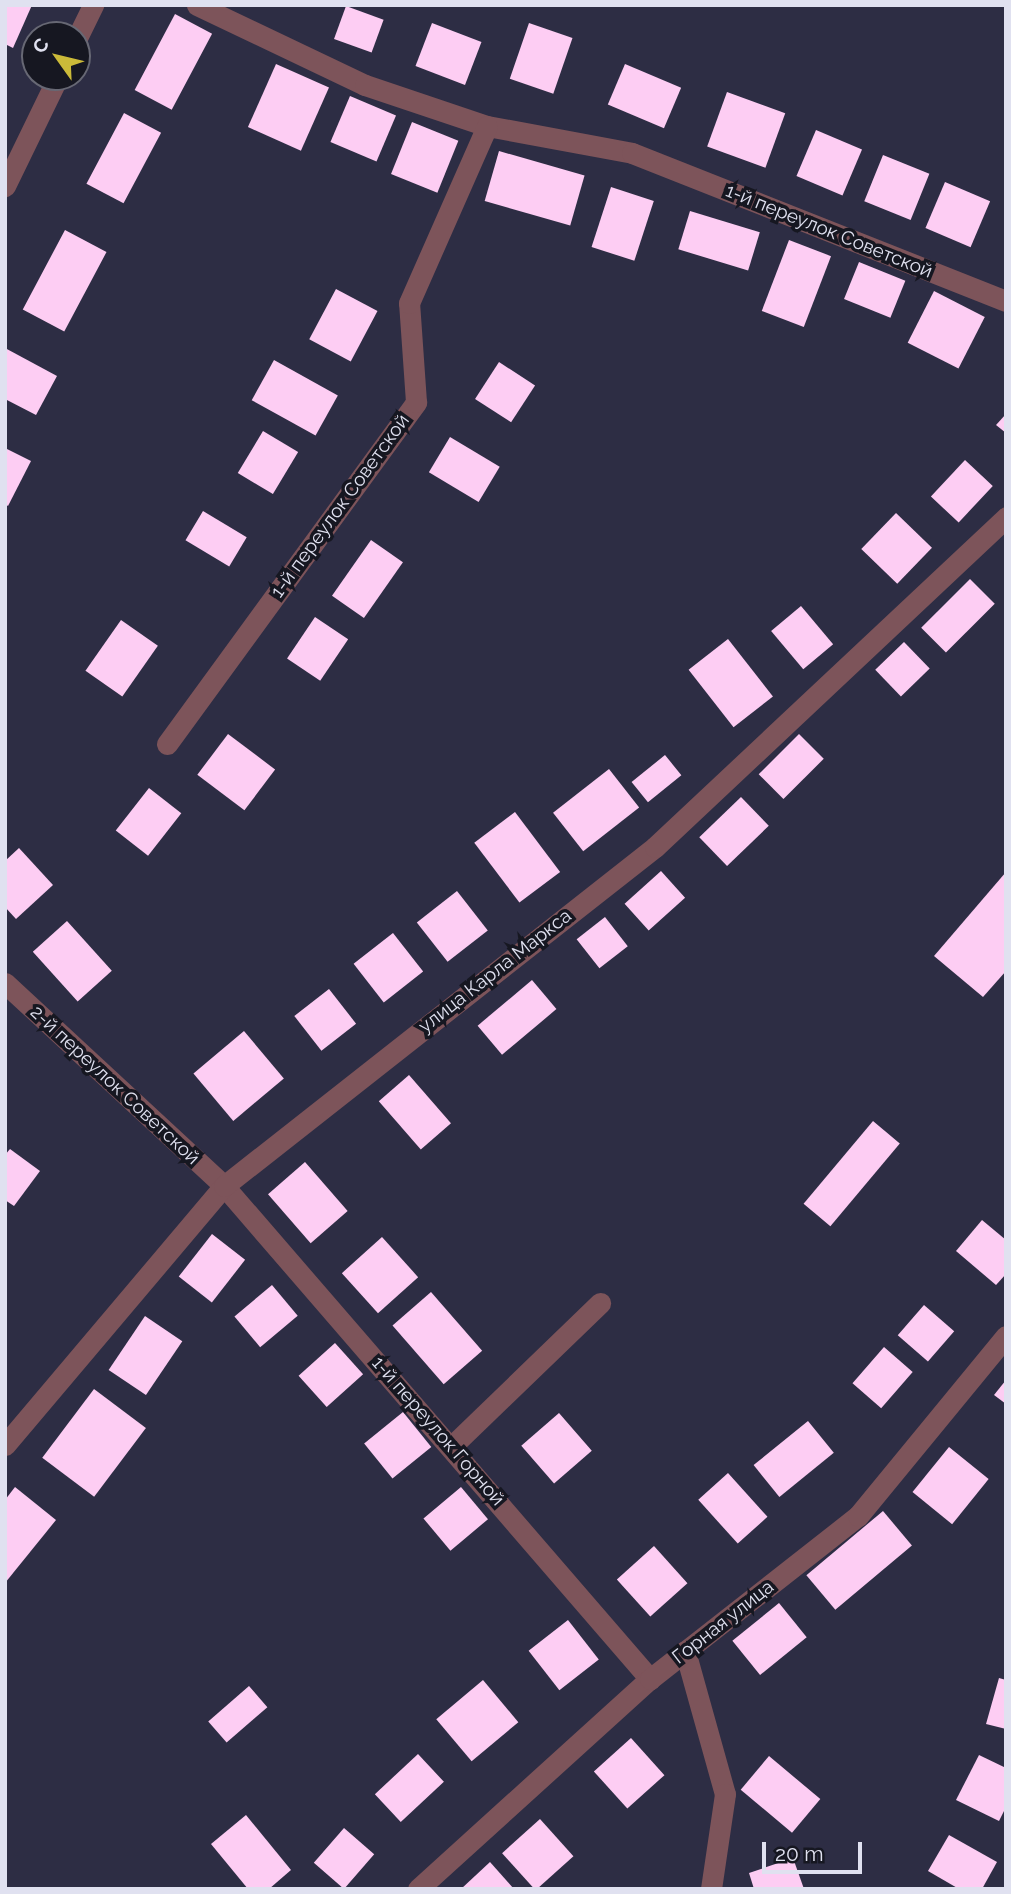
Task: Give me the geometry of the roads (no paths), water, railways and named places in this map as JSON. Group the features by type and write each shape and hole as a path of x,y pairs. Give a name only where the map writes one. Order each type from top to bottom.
{"street":[{"path":"85,21 93,5"},
{"name":"1-й переулок Советской","path":"197,5 365,85 487,126 632,153 1006,301"},
{"path":"5,187 51,91"},
{"name":"1-й переулок Советской","path":"167,744 416,402 409,303 487,126"},
{"name":"улица Карла Маркса","path":"5,1445 224,1186 655,846 1006,517"},
{"name":"2-й переулок Советской","path":"5,983 224,1186"},
{"name":"1-й переулок Горной","path":"224,1186 452,1446 650,1679"},
{"path":"452,1446 600,1303"},
{"name":"Горная улица","path":"418,1889 650,1679 858,1516 1006,1336"},
{"path":"685,1651 725,1794 711,1889"}]}
